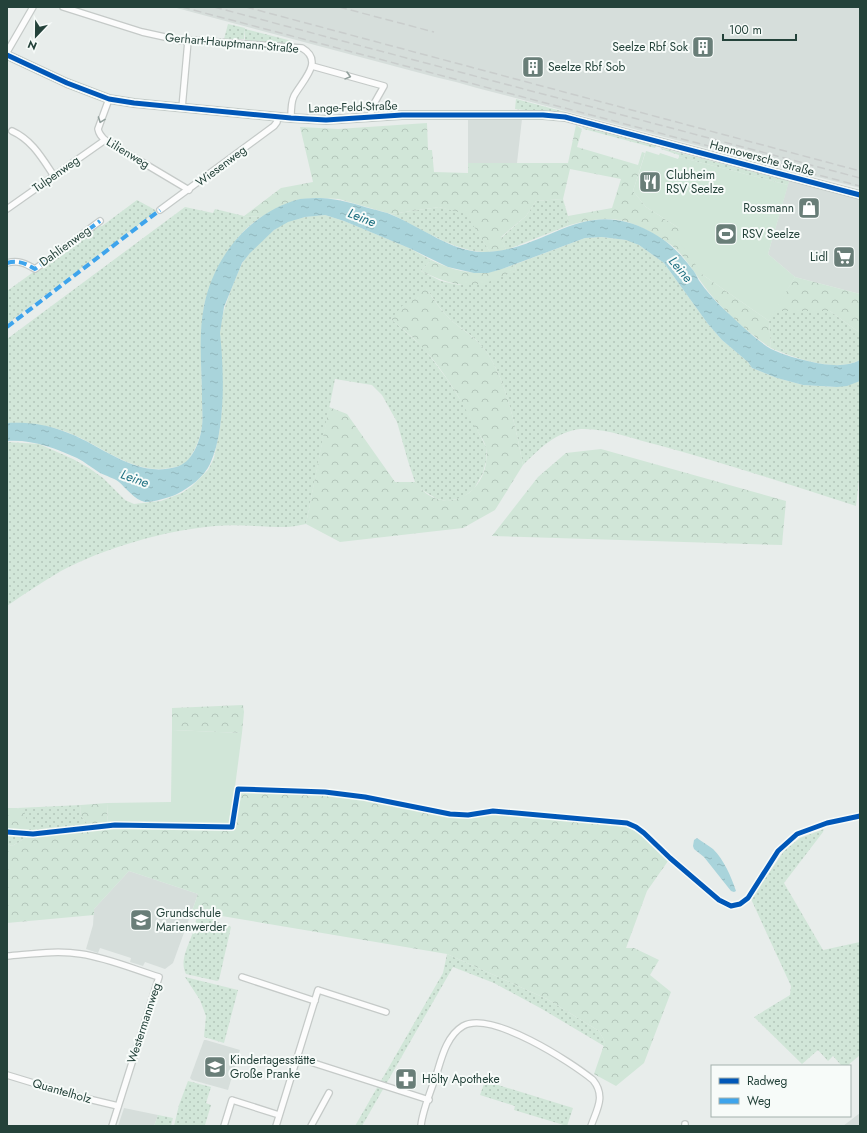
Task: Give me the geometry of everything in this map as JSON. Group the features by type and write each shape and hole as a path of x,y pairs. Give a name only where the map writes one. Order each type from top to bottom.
{"street":[{"path":"7,53 33,7"},
{"name":"Gerhart-Hauptmann-Straße","path":"63,7 147,33 188,42 192,40 302,48 310,54 312,66 293,98 291,118"},
{"path":"182,108 188,42"},
{"name":"Lange-Feld-Straße","path":"7,53 67,84 109,99 182,108 326,120 431,115 565,117 660,142"},
{"path":"312,66 384,86 371,109 371,117"},
{"name":"Lilienweg","path":"109,99 98,128 105,140 190,190"},
{"name":"Wiesenweg","path":"160,210 190,190 274,126 277,117"},
{"path":"12,131 19,134 32,145 54,176"},
{"name":"Tulpenweg","path":"7,209 105,140"},
{"name":"Hannoversche Straße","path":"660,142 860,195"},
{"name":"Dahlienweg","path":"7,263 17,261 23,262 34,268 100,221"},
{"name":"Westermannweg","path":"7,956 58,952 81,954 102,958 159,977 112,1126"},
{"path":"242,977 315,1001"},
{"path":"276,1126 318,990 386,1012"},
{"path":"421,1126 443,1055 455,1034 462,1027 467,1024 478,1022 489,1024 523,1037 551,1051 593,1080 598,1086 600,1097 591,1126"},
{"path":"298,1058 428,1100"},
{"name":"Quantelholz","path":"7,1075 76,1096 118,1106"},
{"path":"311,1126 329,1093"},
{"path":"224,1126 232,1100 279,1115"}],"shaded area":[{"path":"173,7 860,7 860,188 435,77"},
{"path":"468,119 522,119 517,163 468,163"},
{"path":"790,177 860,196 860,294 795,277 768,254"},
{"name":"Grundschule Marienwerder","path":"129,871 198,894 173,963 165,969 145,962 143,966 130,962 131,958 100,948 98,953 86,949 93,925 94,909"},
{"name":"Kindertagesstätte Große Pranke","path":"204,1040 240,1050 228,1090 192,1080 190,1078"},
{"path":"124,1108 158,1115 154,1126 118,1126"},
{"path":"860,1113 860,1126 843,1126"}],"green space":[{"path":"228,24 245,28 244,39 224,39"},
{"path":"245,29 292,41 291,44 245,41"},
{"path":"516,99 573,114 580,116 515,109"},
{"path":"427,123 428,150 432,150 434,172 468,173 468,163 568,163 576,125 582,129 577,147 638,165 642,152 645,153 633,191 646,207 679,228 703,275 769,321 771,348 744,328 714,299 673,246 652,233 625,221 608,219 592,220 567,226 568,216 612,208 621,179 570,169 563,199 536,201 526,216 501,237 506,250 490,252 466,214 439,207 391,214 339,199 321,198 301,199 283,205 261,217 244,216 281,188 313,182 300,127 338,129"},
{"path":"582,127 656,146 655,148 584,129"},
{"path":"661,148 789,181 788,185 679,157 679,155"},
{"name":"RSV Seelze","path":"646,151 659,155 660,153 678,159 679,157 788,185 768,254 795,277 769,321 703,275 678,240 679,228 646,207 633,191"},
{"path":"563,199 568,216 567,226 506,250 501,238 526,216 536,201"},
{"path":"137,200 157,211 7,324 7,291 96,227 102,226"},
{"path":"185,207 213,213 215,209 244,216 261,217 248,227 238,238 226,257 207,296 202,319 202,425 197,443 187,461 181,465 170,468 156,469 142,467 116,457 77,436 64,431 36,424 7,423 7,339"},
{"path":"439,207 466,213 490,252 478,252 452,245 391,214"},
{"path":"325,215 344,221 409,248 431,260 421,271 441,281 459,285 515,271 516,264 585,238 602,237 626,240 639,245 664,263 708,324 722,340 748,362 752,368 777,378 803,385 836,387 860,381 860,470 856,506 708,459 620,434 600,430 581,429 564,433 542,447 523,465 513,418 503,384 496,368 488,354 479,343 447,316 427,289 391,319 423,347 447,379 465,407 486,447 486,461 483,473 474,489 462,498 447,501 437,499 419,488 415,482 408,461 397,422 382,395 372,385 335,379 306,524 285,527 232,525 215,526 176,531 136,541 96,555 61,571 7,606 7,442 39,444 73,459 103,478 125,500 134,504 161,501 182,493 192,486 208,470 214,458 222,408 221,326 227,302 242,265 257,245 283,224 289,221 311,216"},
{"path":"431,260 453,269 473,272 493,271 516,264 515,271 484,283 465,285 442,280 421,271"},
{"path":"795,277 860,294 860,333 830,311 774,311"},
{"path":"427,288 447,316 479,343 488,354 496,368 503,384 513,418 523,465 495,510 463,528 340,542 306,524 329,407 347,414 395,482 415,482 426,494 439,499 451,500 463,496 474,489 481,478 486,464 486,448 483,440 452,386 431,357 416,340 391,319 402,306"},
{"path":"774,311 830,311 860,333 860,360 850,364 827,365 803,360 771,348 769,321"},
{"path":"601,449 786,501 782,545 492,536 538,477 566,453"},
{"path":"243,705 244,712 242,733 172,730 172,708"},
{"path":"172,730 242,733 230,825 108,823 107,803 171,802"},
{"path":"240,791 325,794 450,816 463,817 498,814 627,827 643,835 668,861 647,891 626,948 634,948 659,960 650,975 671,992 644,1063 616,1086 594,1074 605,1042 599,1031 547,999 447,954 192,911 198,894 129,871 94,909 94,915 7,923 7,844 12,846 27,837 84,831 88,824 81,816 81,805 107,803 108,827 233,828"},
{"path":"81,805 81,816 88,824 84,831 27,837 12,846 7,844 7,831 25,832 24,811 17,808"},
{"path":"7,808 24,810 28,825 25,832 7,831"},
{"path":"824,829 784,883 823,950 860,942 860,1055 848,1065 841,1065 833,1056 828,1061 818,1050 802,1064 754,1017 790,995 791,986 751,899 784,851 800,838"},
{"path":"198,913 214,918 214,921 231,927 219,980 217,981 186,974 184,969 185,953"},
{"path":"447,954 547,999 599,1031 605,1042 604,1046 542,1009 494,983 453,967 362,1126 355,1126 443,973"},
{"path":"185,977 238,990 224,1043 204,1037 206,1016 200,1000"},
{"path":"188,1081 211,1087 206,1103 211,1105 205,1125 206,1126 174,1126 179,1105"},
{"path":"485,1081 573,1108 567,1126 514,1110 515,1106 480,1095"},
{"path":"158,1115 173,1118 171,1126 154,1126"}],"water":[{"name":"Leine","path":"300,199 334,199 387,213 436,238 460,248 482,252 504,250 525,244 583,222 603,219 625,222 649,231 662,238 673,247 715,300 767,347 791,357 824,364 842,365 854,363 860,360 860,381 847,386 837,387 803,385 777,378 752,368 748,362 722,340 708,324 664,263 639,245 626,240 602,237 585,238 502,269 488,273 474,273 448,267 409,248 344,221 325,215 305,217 288,222 274,230 250,253 242,263 224,307 220,333 223,382 219,434 215,450 210,464 204,473 182,492 156,501 141,501 119,482 100,473 77,458 43,445 25,441 7,441 7,423 36,424 77,436 118,458 146,468 161,469 182,465 194,451 202,426 202,317 209,288 216,270 237,239 250,225 265,214 282,205"},
{"path":"697,838 713,849 721,858 736,891 731,891 704,857 694,849 694,840"}],"railway":[{"path":"182,7 860,186"},
{"path":"214,7 860,178"},
{"path":"246,7 860,171"},
{"path":"339,7 434,32"}],"marked path":[{"path":"7,327 160,210"},
{"path":"7,263 21,263 35,269 100,221"}],"cycle path":[{"path":"7,55 67,83 109,99 134,103 326,120 402,115 543,115 565,117 860,195"},
{"path":"7,832 33,834 115,825 232,827 238,789 325,792 365,797 450,814 468,815 493,811 627,823 644,833 670,858 719,900 731,906 740,904 748,898 778,851 797,834 827,823 860,816"}],"place":[{"name":"Seelze Rbf Sok","path":"703,47"},
{"name":"Seelze Rbf Sob","path":"533,67"},
{"name":"Clubheim RSV Seelze","path":"650,182"},
{"name":"Rossmann","path":"809,208"},
{"name":"RSV Seelze","path":"726,234"},
{"name":"Lidl","path":"844,257"},
{"name":"Grundschule Marienwerder","path":"141,920"},
{"name":"Kindertagesstätte Große Pranke","path":"215,1067"},
{"name":"Hölty Apotheke","path":"406,1079"}]}
